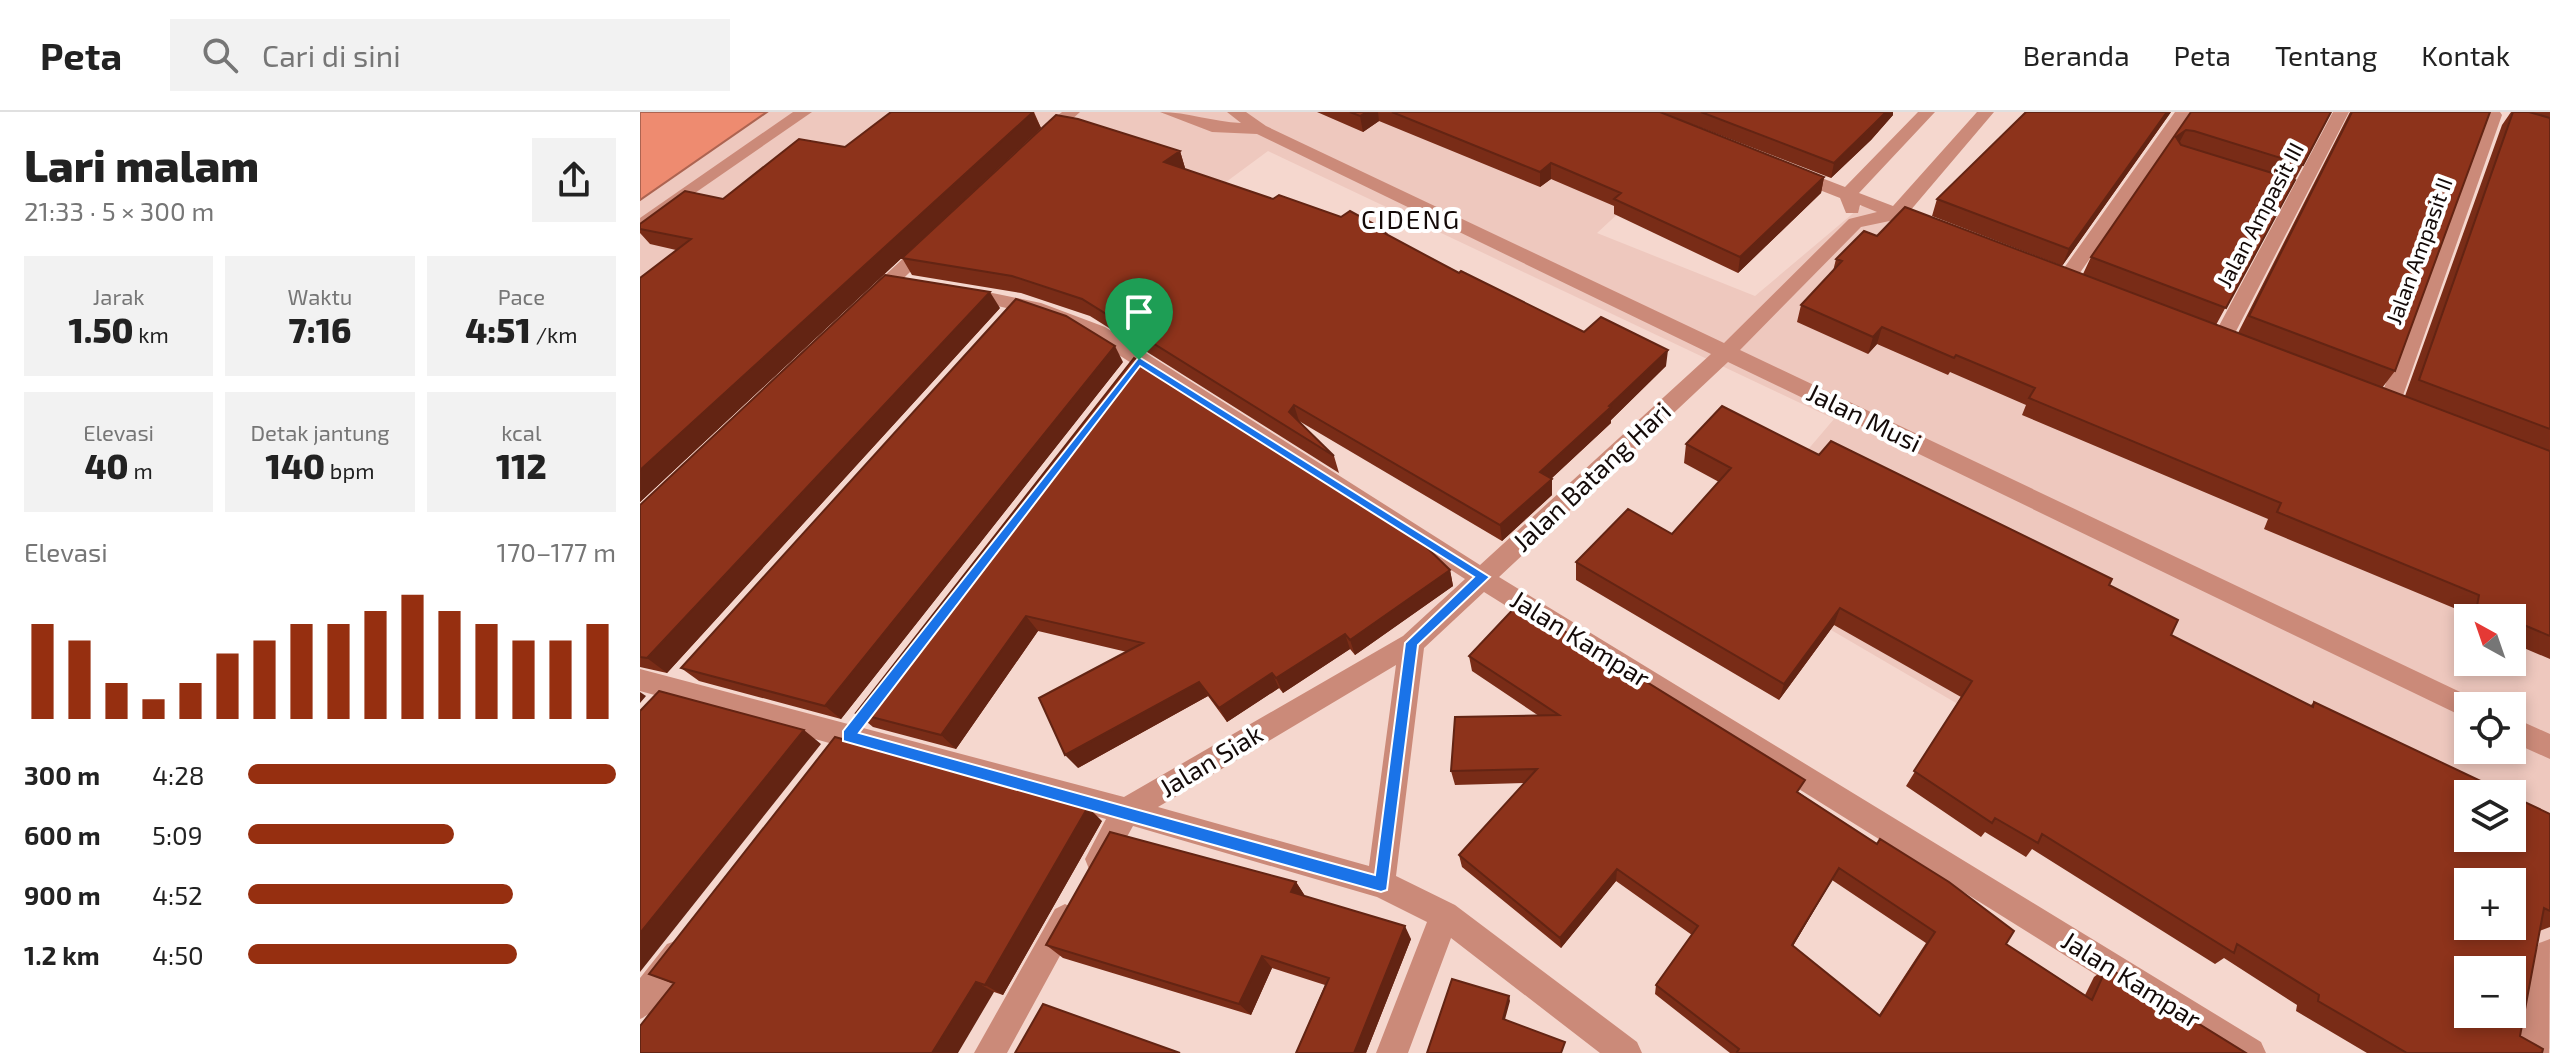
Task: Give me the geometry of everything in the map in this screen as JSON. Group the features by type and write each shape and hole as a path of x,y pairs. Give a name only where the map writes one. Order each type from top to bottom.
{"street":[{"path":"640,226 804,112"},
{"name":"Jalan Musi","path":"1168,112 1212,127 1260,129"},
{"name":"Jalan Musi","path":"1235,112 1260,129 1718,359 2454,701"},
{"path":"1848,194 1927,112"},
{"path":"1848,194 1855,223 1903,216 1986,112"},
{"path":"2066,279 2183,112"},
{"name":"Jalan Ampasit III","path":"2222,339 2292,191 2341,112"},
{"path":"1031,147 1060,114"},
{"name":"Jalan Ampasit II","path":"2390,404 2495,115"},
{"path":"1776,166 1903,216"},
{"name":"Jalan Batang Hari","path":"1412,643 1718,359 1855,223"},
{"path":"856,314 944,230"},
{"name":"Jalan Kampar","path":"890,281 1021,302 1080,321 1115,340 1134,367 1484,577 1524,605 2250,1053"},
{"path":"1000,326 1021,302"},
{"path":"1381,884 1412,643"},
{"name":"Jalan Siak","path":"1126,811 1412,643"},
{"path":"665,698 695,666"},
{"path":"640,680 665,698 848,736 1381,884 1445,915 1626,1053"},
{"path":"829,760 868,711"},
{"path":"2526,736 2550,747"},
{"path":"990,1053 1126,811"},
{"path":"1392,1053 1445,915"},
{"path":"640,1003 697,930"},
{"path":"2533,1053 2550,954"}],"shaded area":[{"path":"640,112 1516,112 1661,174 1597,233 1755,296 1870,199 2550,466 2550,1049 2513,1028 2526,1028 2526,956 2454,956 2454,994 1713,561 1834,419 1268,151 1100,275 978,194 882,184 640,390"},
{"path":"640,112 767,112 640,200"}],"building":[{"path":"891,112 1033,112 640,470 640,278 691,239 640,229 640,224 685,191 723,199 799,139 845,147"},
{"path":"1392,112 1660,112 1824,177 1740,257 1614,199 1621,193 1551,163 1540,172"},
{"path":"1701,112 1886,112 1834,163"},
{"path":"2026,112 2167,112 2069,249 1937,199"},
{"path":"2191,112 2331,112 2303,165 2194,131 2186,130 2176,137 2181,145 2295,180 2226,308 2091,257"},
{"path":"2352,112 2490,112 2395,371 2249,316"},
{"path":"2513,112 2529,112 2550,118 2550,429 2419,380"},
{"path":"1056,115 1180,151 1164,162 1273,199 1279,195 1341,217 1350,211 1459,273 1461,271 1584,332 1601,317 1668,350 1540,472 1552,479 1500,525 1294,405 1289,412 1334,456 1082,299 1012,276 902,258"},
{"path":"1905,207 2550,451 2550,636 2526,626 2526,604 2477,604 2479,595 2277,512 2281,503 2029,398 2035,388 1882,327 1873,337 1801,305 1842,261 1836,259 1864,231 1877,236"},
{"path":"885,275 990,292 647,658 640,657 640,505"},
{"path":"1016,299 1066,316 1115,346 825,706 681,668"},
{"path":"1134,358 1418,539 1450,570 1350,640 1345,634 1276,678 1272,673 1219,708 1199,682 1065,755 1039,698 1143,643 1026,616 941,735 856,713"},
{"path":"1722,406 1819,455 1831,441 2112,579 2109,585 2178,620 2171,635 2313,707 2314,702 2478,780 2454,780 2454,852 2526,852 2526,803 2550,814 2550,911 2544,908 2526,1004 2526,956 2454,956 2454,1028 2522,1028 2520,1036 2543,1049 2542,1053 2407,1053 2318,1001 2319,995 2237,944 2234,953 2042,834 2038,843 1995,818 1992,823 1914,771 1972,681 1840,608 1784,684 1576,562 1628,509 1672,534 1731,468 1686,444"},
{"path":"1519,603 1805,780 1797,792 1877,844 1880,839 1949,882 2014,931 2006,944 2092,1000 2107,967 2246,1053 1737,1052 1739,1049 1656,985 1698,926 1617,869 1560,938 1459,855 1537,769 1451,771 1455,717 1559,715 1469,656","holes":["1839,868 1935,932 1880,1016 1792,945"]},
{"path":"659,691 804,730 640,933 640,711"},
{"path":"835,737 1088,807 985,985 976,982 932,1053 640,1053 640,1026 674,983 649,974"},
{"path":"1110,832 1296,882 1291,892 1405,926 1354,1053 1296,1053 1329,978 1262,956 1239,1004 1046,945"},
{"path":"1452,979 1509,996 1503,1019 1565,1042 1561,1053 1427,1053"},
{"path":"1043,1004 1180,1053 1015,1053"}],"district":[{"name":"CIDENG","path":"1411,220"}],"route":[{"path":"1139,360 1484,577 1412,643 1381,884 848,736 1139,360"}]}
